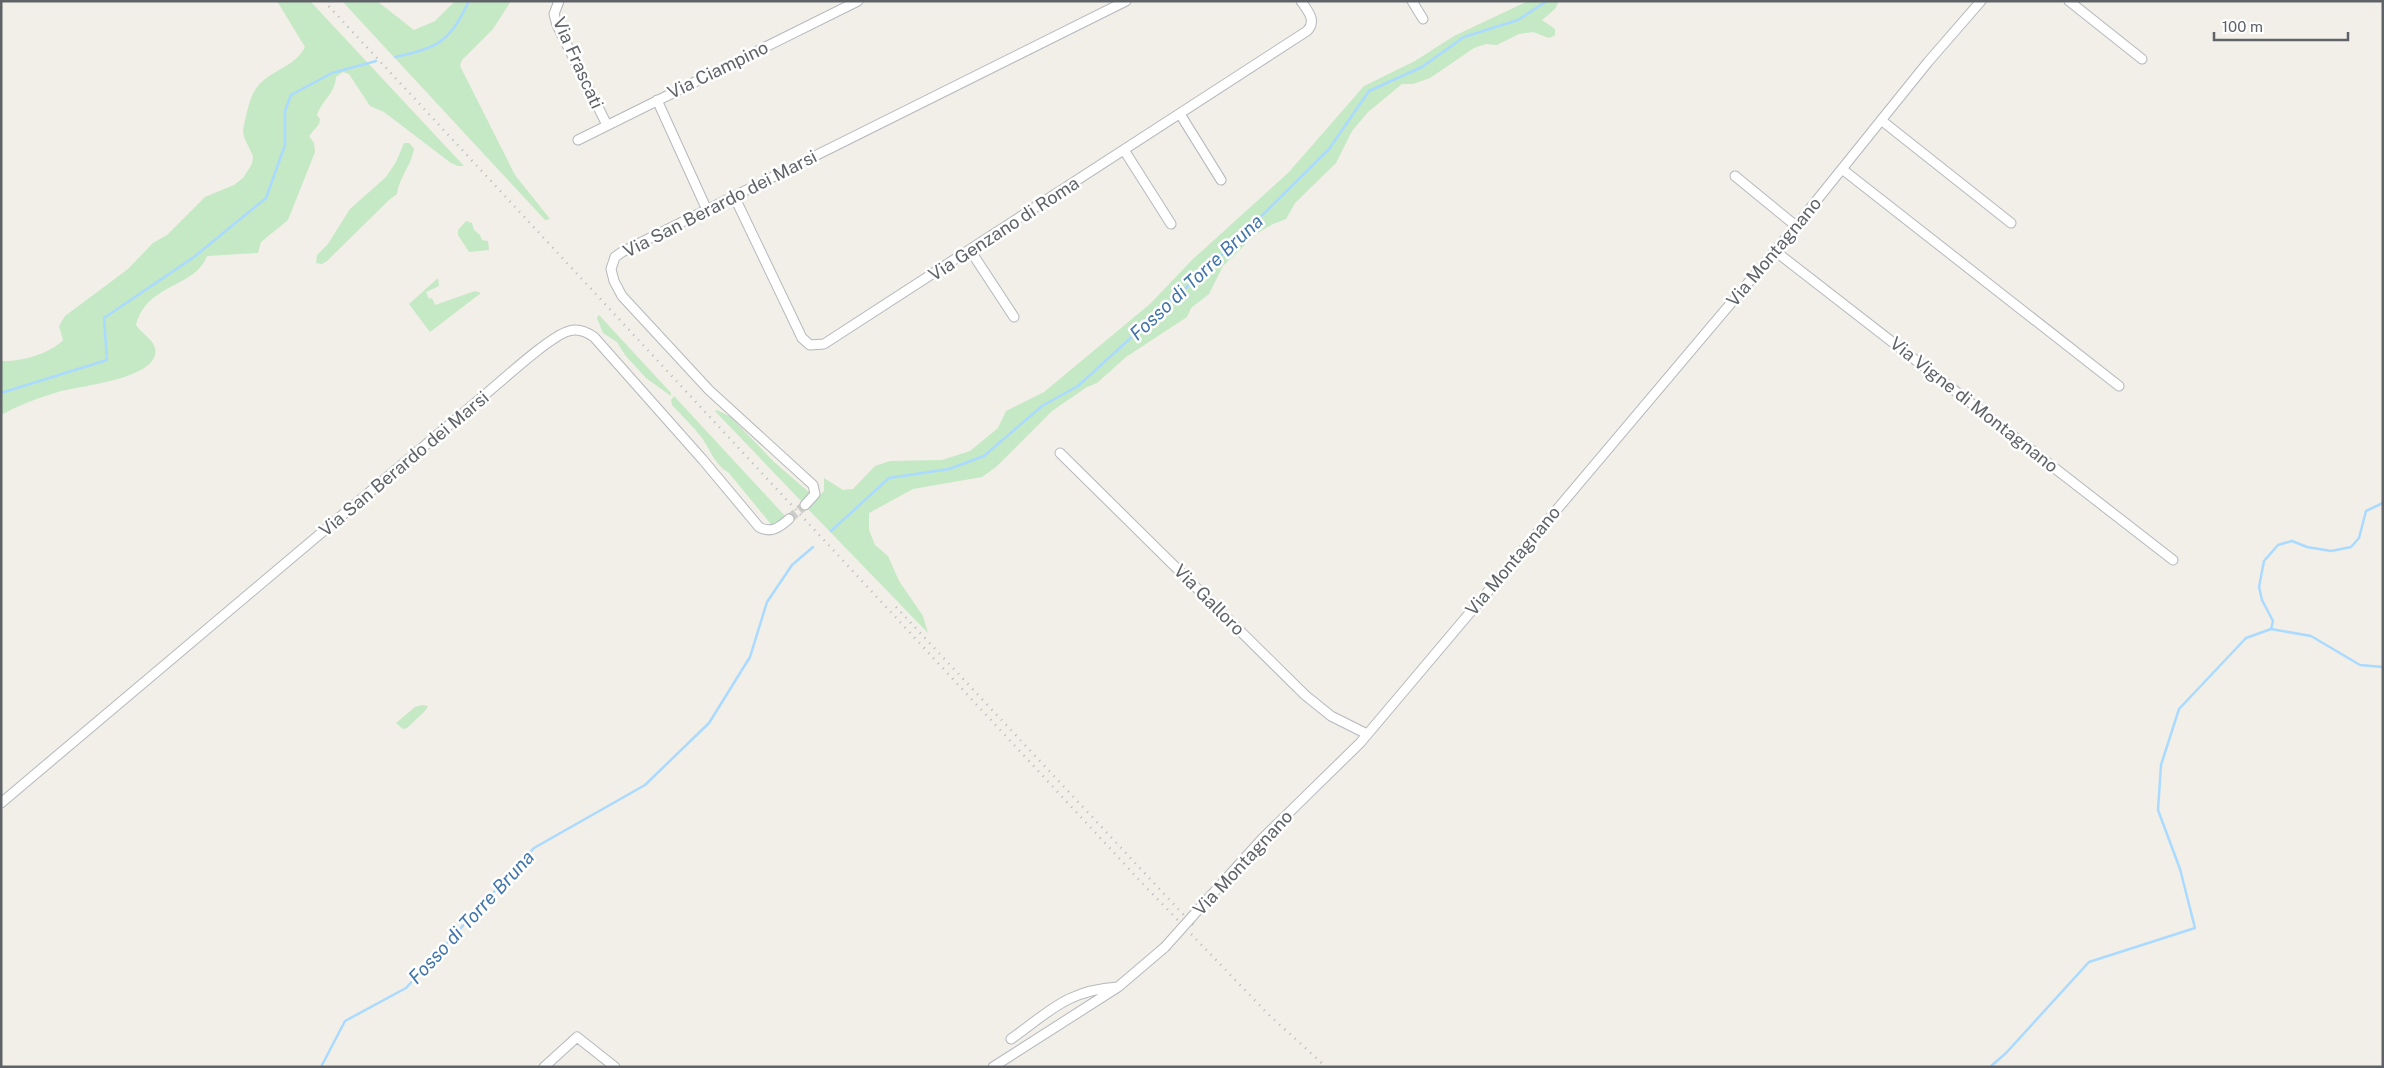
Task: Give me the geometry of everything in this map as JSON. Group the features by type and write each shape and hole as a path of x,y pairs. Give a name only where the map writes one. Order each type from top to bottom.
{"street":[{"name":"Via Frascati","path":"559,1 554,14 557,25 607,125"},
{"name":"Via Ciampino","path":"578,140 858,1"},
{"name":"Via San Berardo dei Marsi","path":"805,505 815,494 812,483 704,385 622,296 612,277 612,263 620,254 1126,1"},
{"name":"Via Genzano di Roma","path":"734,196 802,338 810,345 821,345 833,340 1308,29 1312,19 1301,1"},
{"path":"1412,1 1423,18"},
{"name":"Via Montagnano","path":"993,1067 1118,987 1165,947 1262,839 1367,734 1796,226 1881,120 1981,1"},
{"path":"2069,1 2142,59"},
{"path":"657,100 707,210"},
{"path":"1180,114 1221,180"},
{"path":"1881,120 2011,223"},
{"path":"1124,150 1171,224"},
{"path":"1842,169 2119,386"},
{"path":"1735,176 1796,226"},
{"path":"970,250 1014,317"},
{"name":"Via Vigne di Montagnano","path":"1775,251 2173,560"},
{"name":"Via San Berardo dei Marsi","path":"1,802 474,404 552,340 568,331 579,330 594,337 703,460 759,527 766,530 774,530 789,519"},
{"name":"Via Galloro","path":"1060,453 1305,696 1330,716 1367,734"},
{"path":"1011,1039 1070,997 1090,990 1118,987"},
{"path":"544,1067 579,1034 615,1067"}],"green space":[{"path":"277,1 310,1 464,166 451,163 384,112 370,106 349,74 343,72 336,77 331,93 317,115 320,119 319,124 309,136 314,143 315,152 288,220 261,242 258,253 207,256 201,266 192,274 160,293 142,311 136,325 154,345 154,359 146,367 133,374 99,384 58,392 1,415 1,361 34,356 57,345 63,340 59,326 65,316 128,269 153,243 167,235 205,197 234,185 243,178 252,164 253,156 244,137 243,130 252,95 264,80 295,60 305,47"},
{"path":"342,1 377,1 414,30 435,21 455,1 511,1 493,29 462,60 460,66 515,175 550,219 545,220"},
{"path":"1528,1 1559,1 1555,9 1542,20 1555,29 1555,35 1549,38 1533,32 1519,34 1497,45 1486,44 1474,48 1430,78 1413,84 1402,84 1368,112 1352,131 1336,163 1295,203 1286,219 1256,234 1223,266 1209,294 1191,308 1187,317 1126,357 1097,383 1087,387 1052,411 996,467 982,477 913,489 869,513 869,530 875,545 888,556 899,581 923,616 928,633 807,508 824,491 824,478 843,490 853,489 875,466 890,461 942,460 970,451 998,428 1006,411 1044,392 1150,304 1192,260 1289,172 1364,86 1415,61 1454,36"},
{"path":"404,143 409,143 414,148 397,194 327,261 322,264 316,263 317,255 328,244 350,209 386,177 396,162"},
{"path":"466,221 472,223 474,230 480,235 482,240 488,241 489,250 469,252 458,235 458,230"},
{"path":"438,278 439,286 426,292 429,299 432,298 435,305 475,291 481,293 430,332 409,304"},
{"path":"599,315 671,393 671,396 646,378 625,355 617,342 603,333 597,318"},
{"path":"674,396 786,517 773,526 770,523 729,473 717,462 699,434 672,405 671,400"},
{"path":"717,410 731,417 774,462 811,494 802,502 715,411"},
{"path":"428,706 407,728 403,729 396,723 415,707"}],"waterway":[{"path":"395,57 422,50 441,41 455,26 469,1"},
{"name":"Fosso di Torre Bruna","path":"831,531 889,478 949,469 984,456 1042,406 1078,386 1225,252 1329,149 1369,91 1422,67 1464,37 1518,20 1547,1"},
{"path":"1,393 107,360 104,318 194,257 266,198 285,145 285,111 291,95 332,73 376,61"},
{"path":"2271,629 2273,621 2262,600 2259,587 2264,561 2278,545 2292,541 2307,547 2331,551 2351,547 2359,538 2366,511 2383,503"},
{"name":"Fosso di Torre Bruna","path":"321,1067 345,1021 406,988 534,848 645,785 709,723 750,657 767,602 792,565 813,547"},
{"path":"1990,1067 2006,1053 2089,962 2195,928 2180,869 2158,810 2161,765 2179,709 2246,638 2271,629 2311,636 2360,665 2383,667"}],"tunnel":[{"path":"789,519 805,505"}],"railway":[{"path":"324,1 1143,884 1268,1014 1326,1067"},
{"path":"896,607 1195,927"}]}
